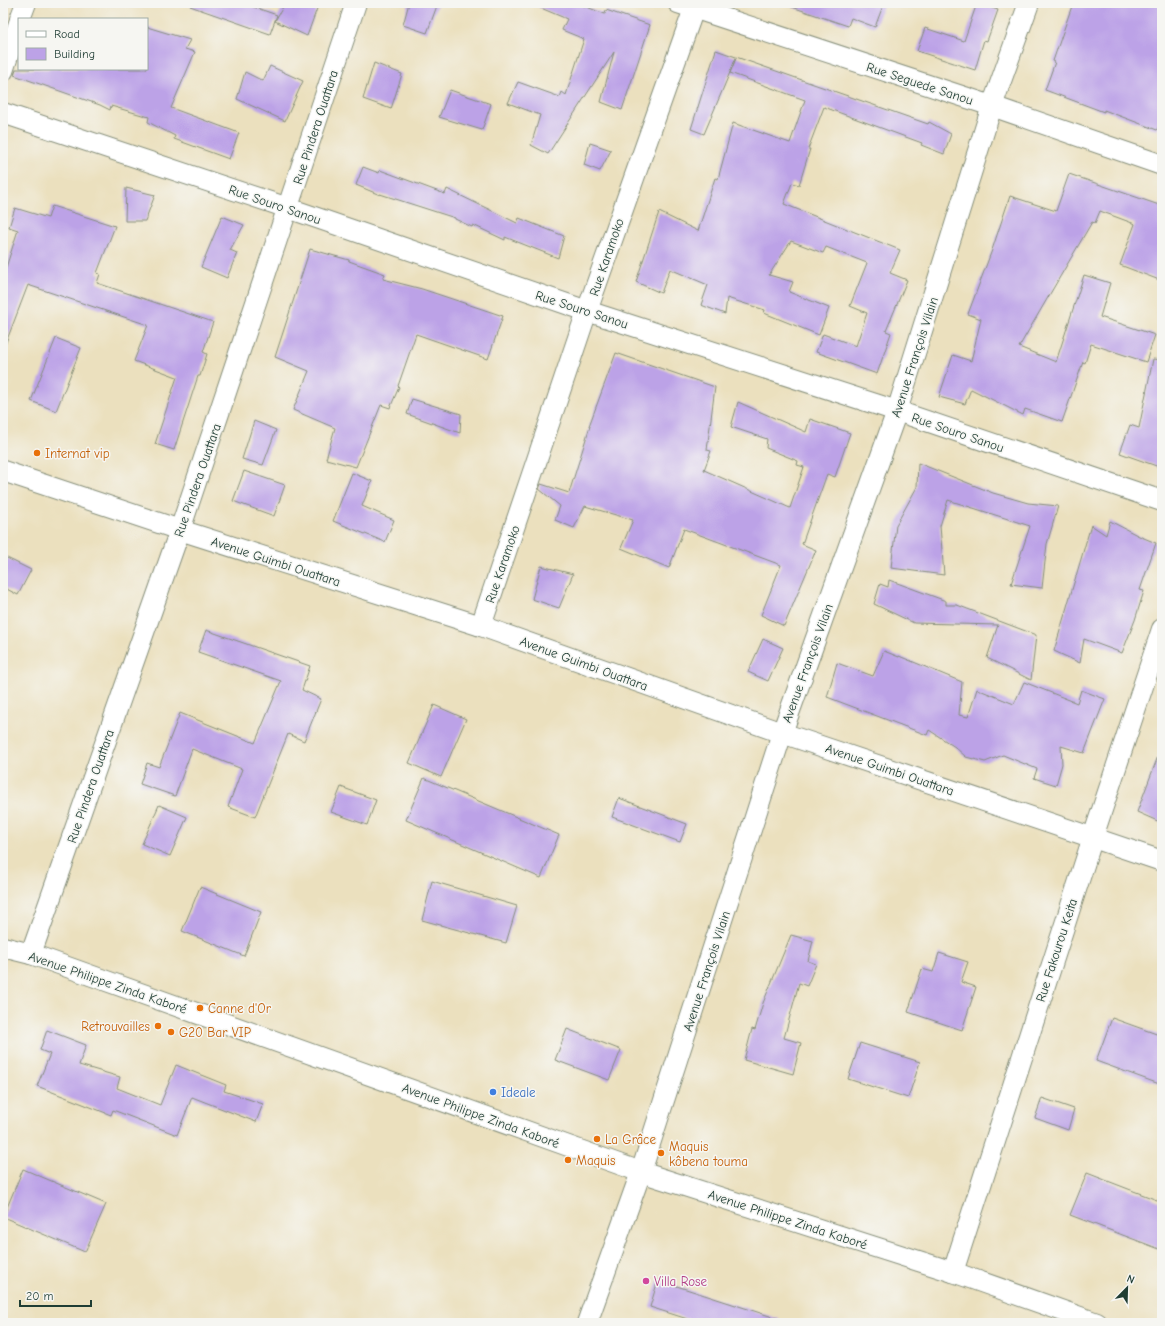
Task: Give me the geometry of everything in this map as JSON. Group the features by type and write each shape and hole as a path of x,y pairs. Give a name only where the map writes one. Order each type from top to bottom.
{"street":[{"path":"20,18 26,3"},
{"name":"Rue Pindera Ouattara","path":"31,954 180,530 356,3"},
{"name":"Avenue François Vilain","path":"587,1323 641,1172 782,733 897,412 992,106 1029,3"},
{"name":"Rue Seguede Sanou","path":"689,5 992,106 1162,165"},
{"name":"Rue Karamoko","path":"481,626 689,5"},
{"path":"3,71 18,26"},
{"name":"Rue Souro Sanou","path":"3,113 288,208 587,311 897,412 1162,501"},
{"name":"Avenue Guimbi Ouattara","path":"3,471 180,530 481,626 782,733 1093,837 1162,862"},
{"name":"Rue Fakourou Keita","path":"954,1272 1093,837 1162,629"},
{"name":"Avenue Philippe Zinda Kaboré","path":"3,947 31,954 641,1172 954,1272 1097,1323"}],"building":[{"path":"191,3 242,3 277,15 270,34 190,6"},
{"path":"295,3 319,3 307,36 275,21 284,5 293,9"},
{"path":"409,3 438,3 427,33 403,25"},
{"path":"529,3 576,3 605,14 606,10 650,25 622,110 601,102 614,52 548,154 531,145 540,115 508,103 518,82 560,97 562,92 566,95 584,39 562,30 567,19"},
{"path":"790,3 884,3 875,27 851,18 848,26 789,6"},
{"path":"977,3 998,10 987,41 984,40 975,70 917,51 925,28 964,41"},
{"path":"1073,3 1154,3 1162,6 1162,118 1157,130 1045,90 1055,62 1053,61"},
{"path":"148,27 190,40 185,49 195,52 171,108 239,133 229,159 174,139 175,136 148,122 149,117 111,106 110,110 100,105 14,75 16,69 148,70"},
{"path":"716,50 928,124 929,122 951,134 944,154 921,145 922,143 824,107 808,149 810,149 799,185 792,183 784,204 900,250 890,273 907,280 886,331 891,333 877,374 816,352 823,334 856,346 867,313 850,306 867,263 826,247 823,253 791,241 769,275 793,282 789,292 829,308 819,335 764,313 765,310 727,298 725,314 701,305 708,285 670,269 661,293 636,282 659,212 698,231 715,178 718,179 733,123 790,143 805,100 730,73 736,58 704,134 691,129"},
{"path":"374,63 402,74 391,109 363,99"},
{"path":"270,66 303,81 285,121 237,99 245,72 263,81"},
{"path":"450,90 491,104 482,130 439,117"},
{"path":"590,143 611,150 600,171 584,165"},
{"path":"363,167 379,173 380,170 445,194 447,189 517,223 519,218 564,236 558,258 505,237 505,240 473,225 472,227 455,218 380,195 356,185"},
{"path":"1069,174 1162,206 1162,281 1120,265 1135,224 1100,211 1095,223 1092,222 1019,347 1056,362 1084,275 1110,283 1100,317 1155,335 1146,362 1091,344 1085,363 1083,362 1062,422 1025,409 1023,415 971,389 965,404 939,397 953,355 971,361 981,319 968,314 1010,196 1056,211"},
{"path":"126,188 155,195 145,221 125,221"},
{"path":"52,206 115,226 97,273 100,274 97,283 213,322 203,352 207,354 200,376 198,376 174,450 155,444 177,377 134,361 148,325 28,285 5,345 3,345 3,277 18,230 9,227 15,208 48,218"},
{"path":"222,216 244,225 230,250 237,253 227,278 201,267"},
{"path":"310,249 349,260 385,274 383,279 422,289 503,316 488,359 416,334 398,386 399,387 390,408 381,405 356,467 326,459 335,428 293,410 309,371 275,357"},
{"path":"56,338 81,348 56,411 31,401"},
{"path":"616,353 715,387 707,450 711,451 704,470 790,508 804,467 797,465 798,461 766,448 767,439 731,427 738,402 806,432 810,419 850,433 835,477 827,474 802,544 816,550 784,626 761,615 781,565 684,529 669,568 621,548 633,520 585,506 574,528 555,520 560,506 539,489 541,484 569,493 589,426"},
{"path":"1153,359 1162,360 1162,468 1120,453 1130,425 1139,428"},
{"path":"412,399 461,414 460,433 407,414"},
{"path":"254,421 276,430 263,465 242,459"},
{"path":"918,463 993,493 1028,503 1058,506 1047,544 1042,588 1011,584 1030,526 948,500 940,526 944,575 891,568 896,525 917,487"},
{"path":"244,471 285,485 274,516 233,501"},
{"path":"352,473 372,481 362,506 394,520 385,542 333,521"},
{"path":"1110,521 1156,543 1140,590 1144,591 1135,620 1122,653 1084,639 1080,663 1054,651 1091,525 1106,535"},
{"path":"3,556 31,570 18,595 3,587"},
{"path":"541,566 573,574 559,608 532,599"},
{"path":"889,580 946,601 946,605 957,605 1036,635 1031,680 987,658 998,625 914,623 874,604 880,584 888,587"},
{"path":"206,630 310,666 302,690 321,699 304,741 288,734 255,817 228,807 242,769 192,749 175,796 140,784 147,763 159,767 180,713 255,743 281,681 198,652"},
{"path":"763,639 783,648 768,681 748,672"},
{"path":"884,651 962,682 959,715 968,717 977,689 1014,704 1024,682 1077,703 1081,690 1105,699 1084,753 1061,746 1062,764 1056,785 1034,778 1037,769 1003,755 985,762 966,757 955,747 929,730 927,735 827,697 837,663 873,676"},
{"path":"434,705 466,719 441,777 409,763"},
{"path":"1160,751 1162,751 1162,823 1137,812"},
{"path":"424,778 559,835 541,878 406,820"},
{"path":"341,787 376,800 367,825 331,812"},
{"path":"619,798 687,824 680,842 612,817"},
{"path":"159,805 187,817 170,856 142,844"},
{"path":"432,881 517,906 506,943 422,920"},
{"path":"200,887 261,912 244,956 182,931"},
{"path":"791,935 813,941 808,961 816,964 807,986 799,983 784,1038 801,1043 793,1074 744,1060 752,1029 755,1030 763,1003"},
{"path":"939,953 968,962 961,982 976,987 962,1030 908,1012 922,969 933,972"},
{"path":"1112,1018 1162,1036 1162,1085 1096,1061"},
{"path":"567,1029 621,1050 609,1080 555,1060"},
{"path":"47,1030 86,1045 79,1065 120,1077 117,1088 160,1105 176,1065 226,1085 224,1091 263,1104 256,1122 192,1097 177,1135 113,1110 111,1115 37,1086 50,1054 40,1050"},
{"path":"860,1043 920,1062 908,1098 848,1079"},
{"path":"1042,1098 1074,1109 1068,1130 1035,1118"},
{"path":"23,1169 106,1204 85,1252 3,1217"},
{"path":"1087,1173 1162,1202 1162,1250 1070,1215"},
{"path":"658,1280 779,1319 779,1323 700,1323 650,1307"}],"place":[{"name":"Internat vip","path":"37,453"},
{"name":"Canne d'Or","path":"200,1008"},
{"name":"Retrouvailles","path":"158,1026"},
{"name":"G20 Bar VIP","path":"171,1032"},
{"name":"Ideale","path":"493,1092"},
{"name":"La Grâce","path":"597,1139"},
{"name":"Maquis kôbena touma","path":"661,1153"},
{"name":"Maquis","path":"568,1160"},
{"name":"Villa Rose","path":"646,1281"}]}
